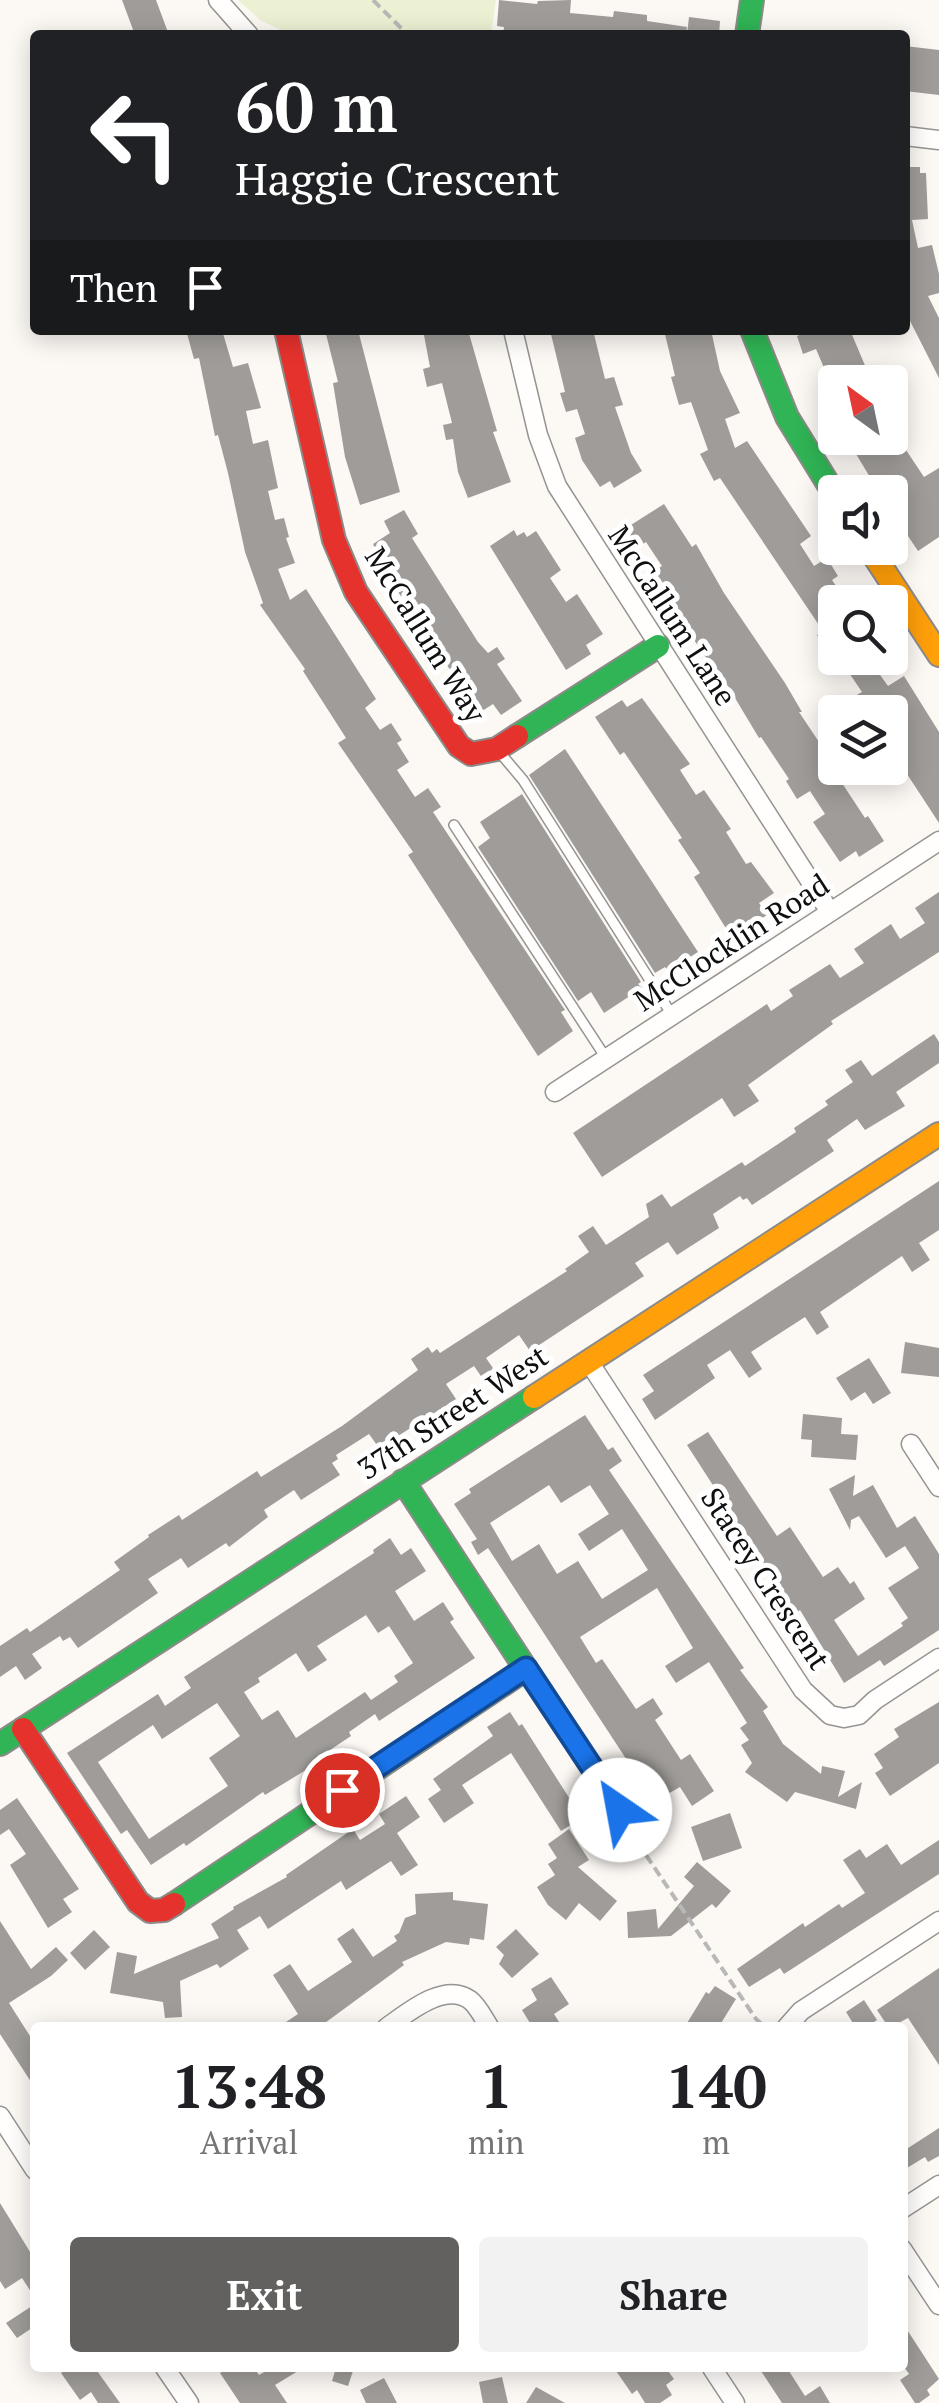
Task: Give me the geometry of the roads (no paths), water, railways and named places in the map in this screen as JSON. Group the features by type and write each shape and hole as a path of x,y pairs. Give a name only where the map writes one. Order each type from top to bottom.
{"street":[{"path":"218,0 245,30"},
{"path":"748,30 752,0"},
{"path":"910,137 939,140"},
{"name":"McCallum Way","path":"287,335 334,540 356,592 458,746 471,754 498,748 658,646"},
{"name":"McCallum Lane","path":"514,335 538,435 557,486 830,912"},
{"path":"754,335 788,418 822,475"},
{"path":"880,565 939,655"},
{"name":"McClocklin Road","path":"555,1092 939,841"},
{"name":"37th Street West","path":"0,1744 939,1134"},
{"name":"Stacey Crescent","path":"588,1362 804,1690 830,1715 859,1715 939,1658"},
{"path":"910,1444 939,1487"},
{"path":"403,1481 640,1841"},
{"path":"23,1730 138,1902 150,1911 164,1910 526,1668"},
{"path":"791,2022 801,2011 939,1921"},
{"path":"395,2022 426,2001 458,1996 470,2000 486,2022"},
{"path":"0,2116 30,2162"},
{"path":"908,2205 939,2185"},
{"path":"908,2258 939,2305"},
{"path":"168,2372 189,2403"},
{"path":"715,2372 735,2403"}],"lane":[{"path":"498,748 523,780 672,1015"},
{"path":"454,825 606,1058"}]}
